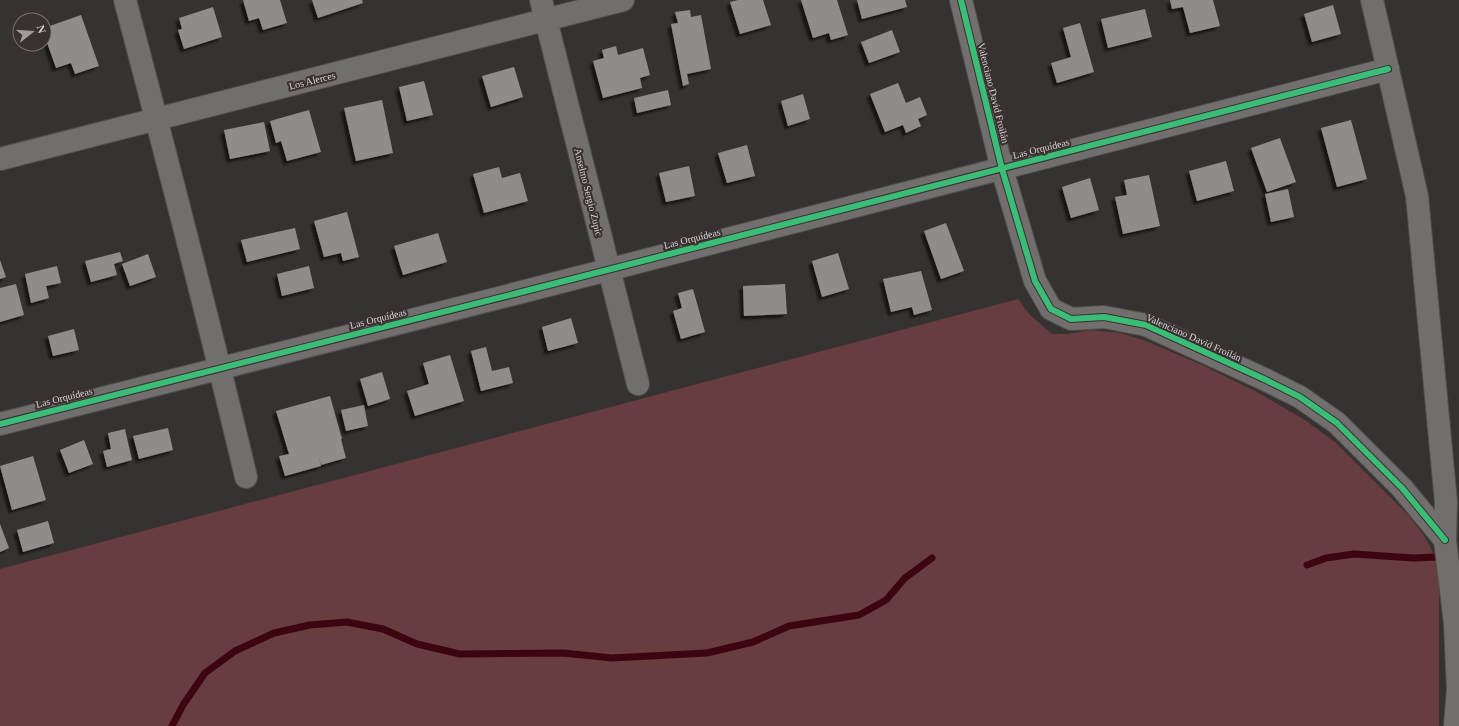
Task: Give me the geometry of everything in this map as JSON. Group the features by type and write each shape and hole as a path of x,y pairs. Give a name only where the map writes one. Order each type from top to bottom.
{"street":[{"path":"125,0 220,368 246,477"},
{"name":"Los Alerces","path":"0,159 156,119 543,10 623,0"},
{"name":"Valenciano David Froilán","path":"961,0 1002,168 1035,281 1051,309 1071,319 1104,318 1146,325 1300,397 1337,423 1402,488 1445,540"},
{"path":"1372,0 1417,196 1446,502 1445,540 1455,623 1458,689 1456,726"},
{"name":"Anselmo Sergio Zupic","path":"543,10 638,384"},
{"name":"Las Orquídeas","path":"0,424 608,270 1388,69"}],"shaded area":[{"path":"1018,299 1030,315 1052,334 1068,334 1091,330 1120,333 1146,341 1202,365 1255,391 1305,420 1336,443 1408,515 1423,534 1431,548 1439,576 1439,726 0,726 0,569"}],"building":[{"path":"243,0 280,0 287,23 263,30 259,18 249,21"},
{"path":"312,0 362,0 363,3 318,18"},
{"path":"738,0 763,0 771,25 740,34 730,2"},
{"path":"801,0 837,0 848,35 831,40 829,33 813,38"},
{"path":"857,0 905,0 907,7 862,19"},
{"path":"1170,0 1213,0 1220,26 1190,33 1183,7 1172,9"},
{"path":"1333,5 1341,34 1312,42 1304,14"},
{"path":"213,7 222,37 184,49 178,30 182,29 179,18"},
{"path":"1145,9 1152,37 1108,48 1101,19"},
{"path":"690,10 691,17 701,15 711,69 687,74 689,84 683,86 671,24 678,23 675,12"},
{"path":"81,15 99,66 75,74 71,63 56,68 50,52 52,52 52,25"},
{"path":"1080,23 1094,72 1057,83 1051,63 1071,57 1063,28"},
{"path":"892,30 900,52 869,63 861,42"},
{"path":"616,46 618,55 643,48 650,75 640,78 642,88 603,98 593,61 604,58 602,50"},
{"path":"514,67 523,97 491,107 482,76"},
{"path":"424,81 433,115 407,121 399,87"},
{"path":"898,83 906,103 920,97 927,115 918,119 921,126 906,133 903,125 885,132 870,94"},
{"path":"668,90 671,105 637,113 634,98"},
{"path":"803,94 810,119 788,126 781,101"},
{"path":"382,100 393,153 356,161 344,108"},
{"path":"309,110 321,152 287,161 281,141 276,143 270,121"},
{"path":"1351,120 1367,179 1337,187 1321,128"},
{"path":"264,122 270,151 230,159 224,130"},
{"path":"1280,138 1296,182 1267,192 1251,148"},
{"path":"747,145 755,176 727,183 718,153"},
{"path":"1226,161 1234,191 1197,201 1189,171"},
{"path":"689,166 695,196 666,202 659,173"},
{"path":"499,167 502,178 520,173 528,201 484,213 473,174"},
{"path":"1149,175 1160,226 1123,234 1115,197 1127,195 1124,180"},
{"path":"1090,178 1099,210 1071,218 1062,187"},
{"path":"1288,189 1294,217 1271,222 1265,194"},
{"path":"347,212 359,257 343,261 341,253 324,257 314,221"},
{"path":"946,223 964,271 941,279 924,231"},
{"path":"295,228 300,249 247,262 241,240"},
{"path":"438,233 447,262 403,275 394,246"},
{"path":"120,252 123,261 114,264 117,275 91,282 85,261"},
{"path":"838,253 849,289 822,297 812,261"},
{"path":"148,254 156,277 130,286 122,264"},
{"path":"0,260 6,277 0,279"},
{"path":"57,266 61,283 46,286 49,298 31,303 25,274"},
{"path":"309,266 314,288 282,296 277,274"},
{"path":"921,271 932,310 914,315 912,307 891,312 883,279"},
{"path":"16,284 24,315 0,322 0,288"},
{"path":"785,284 787,314 744,316 743,286"},
{"path":"693,289 705,332 681,339 673,311 682,308 678,293"},
{"path":"571,318 578,343 548,351 542,327"},
{"path":"74,329 79,350 53,356 48,336"},
{"path":"486,347 492,371 509,367 513,383 481,391 471,351"},
{"path":"450,355 464,401 415,416 407,391 429,384 423,363"},
{"path":"382,372 390,399 368,406 360,379"},
{"path":"330,396 346,458 321,465 318,454 321,466 285,476 279,456 289,454 276,411"},
{"path":"364,405 368,426 346,431 341,410"},
{"path":"168,428 173,450 139,459 133,436"},
{"path":"125,429 132,460 107,467 103,451 111,449 108,433"},
{"path":"84,440 93,464 69,473 60,450"},
{"path":"33,456 46,500 12,510 0,466"},
{"path":"48,521 54,543 23,552 17,530"},
{"path":"0,524 9,548 0,552"}],"waterway":[{"path":"1307,565 1326,558 1354,554 1413,558 1438,557"},
{"path":"172,726 183,705 205,673 235,651 274,633 310,625 347,622 383,629 417,644 460,654 563,653 612,658 707,653 753,642 789,626 859,615 886,600 905,578 932,558"}],"cycle path":[{"path":"961,0 1002,169 1035,281 1051,309 1071,319 1104,317 1146,325 1300,397 1337,423 1402,488 1445,540"},
{"path":"0,424 514,294 1388,69"}]}
